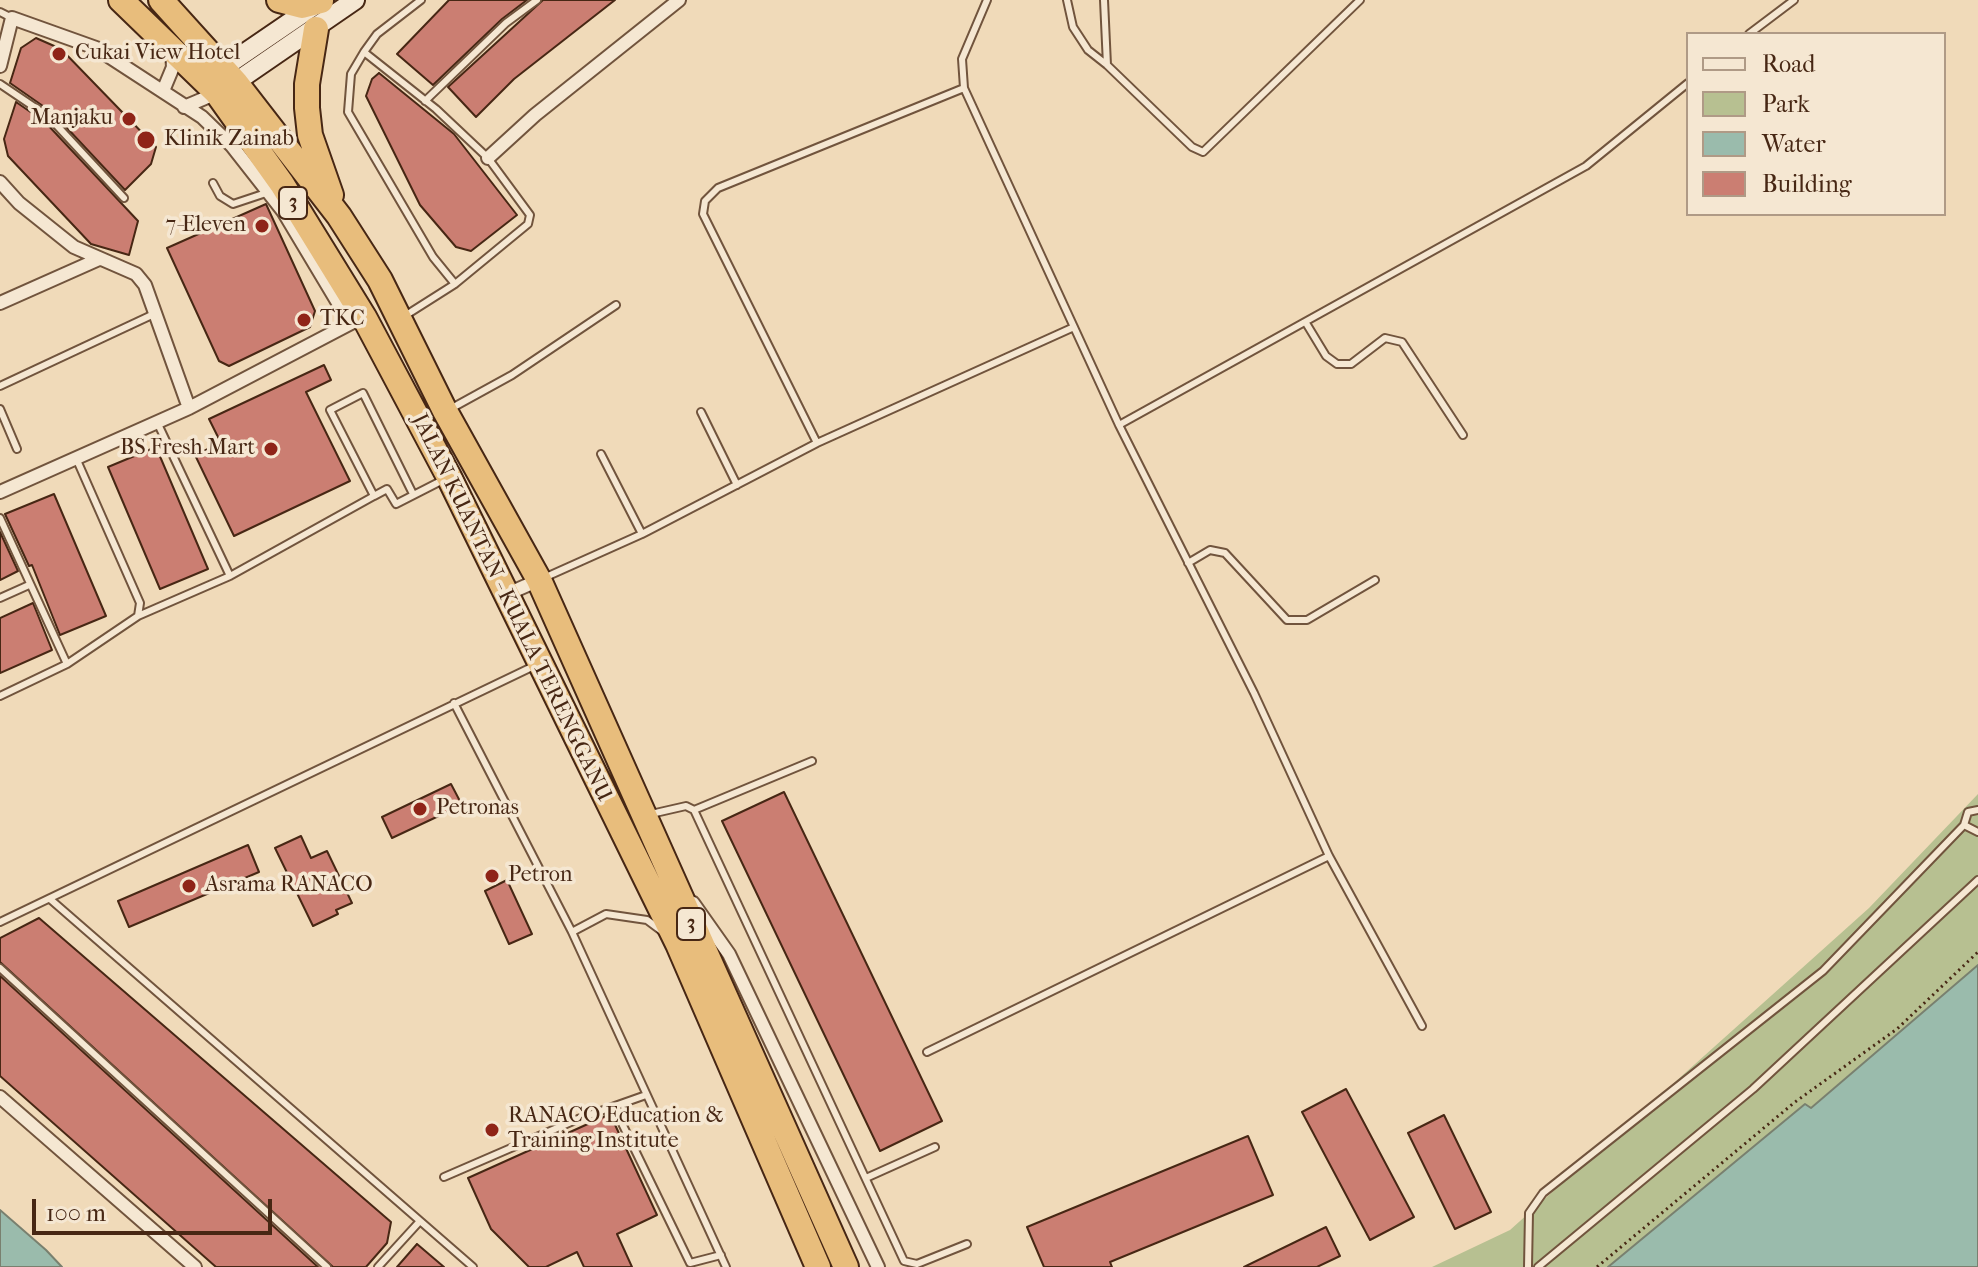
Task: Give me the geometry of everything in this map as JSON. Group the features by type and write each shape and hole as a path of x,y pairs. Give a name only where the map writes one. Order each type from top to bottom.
{"highway":[{"name":"JALAN KUANTAN - KUALA TERENGGANU","path":"121,0 172,46 221,81 275,188 449,477 538,664 678,944 818,1267"},
{"name":"JALAN KUANTAN - KUALA TERENGGANU","path":"161,0 221,81 339,216 380,280 445,411 539,580 846,1267"},
{"path":"279,0 302,6 322,0"},
{"path":"316,29 307,84 310,135 339,216"}],"main road":[{"path":"221,81 322,0"},
{"path":"221,81 316,29 355,0"}],"street":[{"path":"488,158 588,71 679,0"},
{"path":"0,66 6,15 96,48 217,130 275,188"},
{"path":"163,91 173,67 172,46"},
{"path":"184,107 221,81"},
{"path":"0,182 55,233 99,259 136,274 145,285 157,312 189,408"},
{"path":"0,303 99,259"},
{"path":"0,492 189,408 357,320"},
{"path":"505,595 539,580"},
{"path":"662,858 729,954 878,1267"},
{"path":"0,1097 195,1267"}],"lane":[{"path":"421,0 377,34 364,52 351,74 348,112 433,257 455,284"},
{"path":"425,101 506,23 537,0"},
{"path":"987,0 962,59 964,88 1119,425 1254,693 1329,856 1422,1026"},
{"path":"1067,0 1073,27 1088,50 1192,147 1203,152 1360,0"},
{"path":"1104,0 1107,65"},
{"path":"1752,32 1794,0"},
{"path":"364,52 488,158 531,220 455,284 400,319"},
{"path":"0,84 49,117 124,198"},
{"path":"1119,425 1586,166 1686,85"},
{"path":"817,443 703,214 705,201 718,188 964,88"},
{"path":"213,183 220,196 233,204 275,188"},
{"path":"445,411 512,375 616,305"},
{"path":"0,386 157,312"},
{"path":"1306,323 1326,356 1337,364 1351,364 1385,338 1402,342 1463,435"},
{"path":"539,580 642,534 817,443 1074,327"},
{"path":"374,496 330,410 363,393 413,494"},
{"path":"0,409 17,449"},
{"path":"701,412 737,485"},
{"path":"157,422 230,576"},
{"path":"601,454 642,534"},
{"path":"76,458 140,603 138,616"},
{"path":"0,696 67,664 138,616 230,576 387,489 396,504 449,477"},
{"path":"0,518 67,664"},
{"path":"1188,563 1210,550 1225,553 1287,620 1307,620 1375,580"},
{"path":"0,598 29,585"},
{"path":"0,922 538,664"},
{"path":"454,703 572,932 726,1267"},
{"path":"694,810 812,761"},
{"path":"643,815 686,806 694,810 908,1264 917,1264 967,1244"},
{"path":"1528,1267 1529,1213 1543,1193 1823,971 1964,825 1968,812 1978,810"},
{"path":"1964,825 1978,832"},
{"path":"927,1052 1329,856"},
{"path":"1538,1267 1753,1089 1978,880"},
{"path":"50,899 473,1267"},
{"path":"572,932 606,914 631,915 647,920 678,944"},
{"path":"0,968 327,1267"},
{"path":"444,1177 646,1095"},
{"path":"614,1107 690,1263"},
{"path":"866,1178 935,1147"},
{"path":"378,1267 420,1221"},
{"path":"681,1267 721,1255"}],"path":[{"path":"1597,1267 1795,1102 1897,1029 1978,952"}],"green space":[{"path":"1978,794 1978,965 1810,1108 1805,1104 1608,1267 1432,1267 1510,1230 1869,908"}],"water":[{"path":"1978,965 1978,1267 1608,1267 1805,1104 1811,1108"},
{"path":"0,1210 46,1250 62,1267 0,1267"}],"building":[{"path":"449,0 527,0 502,19 433,85 397,54"},
{"path":"543,0 615,0 514,79 476,117 448,87"},
{"path":"36,38 61,49 156,147 151,164 125,190 53,113 10,83 21,48"},
{"path":"379,73 454,134 517,215 471,251 456,247 420,205 366,96 372,79"},
{"path":"16,102 45,122 138,221 129,255 91,244 8,156 4,139"},
{"path":"266,204 315,311 310,327 229,366 219,361 167,248"},
{"name":"BS Fresh Mart","path":"324,365 331,380 306,392 350,481 234,536 195,455 221,443 209,419"},
{"path":"156,447 208,569 160,589 108,467"},
{"path":"54,494 106,616 60,635 32,565 29,566 5,514"},
{"path":"0,532 18,571 0,580"},
{"path":"33,603 52,650 0,673 0,618"},
{"path":"451,784 462,805 392,838 382,817"},
{"path":"784,792 942,1121 880,1151 722,821"},
{"name":"Asrama RANACO","path":"301,836 311,858 327,851 352,903 313,926 275,848"},
{"name":"Asrama RANACO","path":"248,845 259,872 129,927 118,901"},
{"path":"507,880 532,934 509,944 485,891"},
{"path":"39,918 391,1222 387,1243 366,1267 333,1267 0,962 0,938"},
{"path":"0,976 318,1267 216,1267 0,1076"},
{"path":"1346,1089 1414,1217 1370,1240 1302,1112"},
{"path":"610,1114 657,1215 617,1234 632,1267 584,1267 577,1252 546,1267 529,1267 491,1229 468,1178"},
{"path":"1444,1115 1491,1212 1455,1229 1408,1133"},
{"path":"1248,1136 1273,1195 1110,1262 1112,1267 1044,1267 1027,1227"},
{"path":"1326,1227 1340,1256 1317,1267 1244,1267"},
{"path":"417,1244 444,1267 397,1267"}],"place":[{"name":"Cukai View Hotel","path":"59,54"},
{"name":"Manjaku","path":"129,119"},
{"name":"Klinik Zainab","path":"146,140"},
{"name":"7-Eleven","path":"262,226"},
{"name":"TKC","path":"304,320"},
{"name":"BS Fresh Mart","path":"271,449"},
{"name":"Petronas","path":"420,809"},
{"name":"Petron","path":"492,876"},
{"name":"Asrama RANACO","path":"189,886"},
{"name":"RANACO Education & Training Institute","path":"492,1130"}]}
